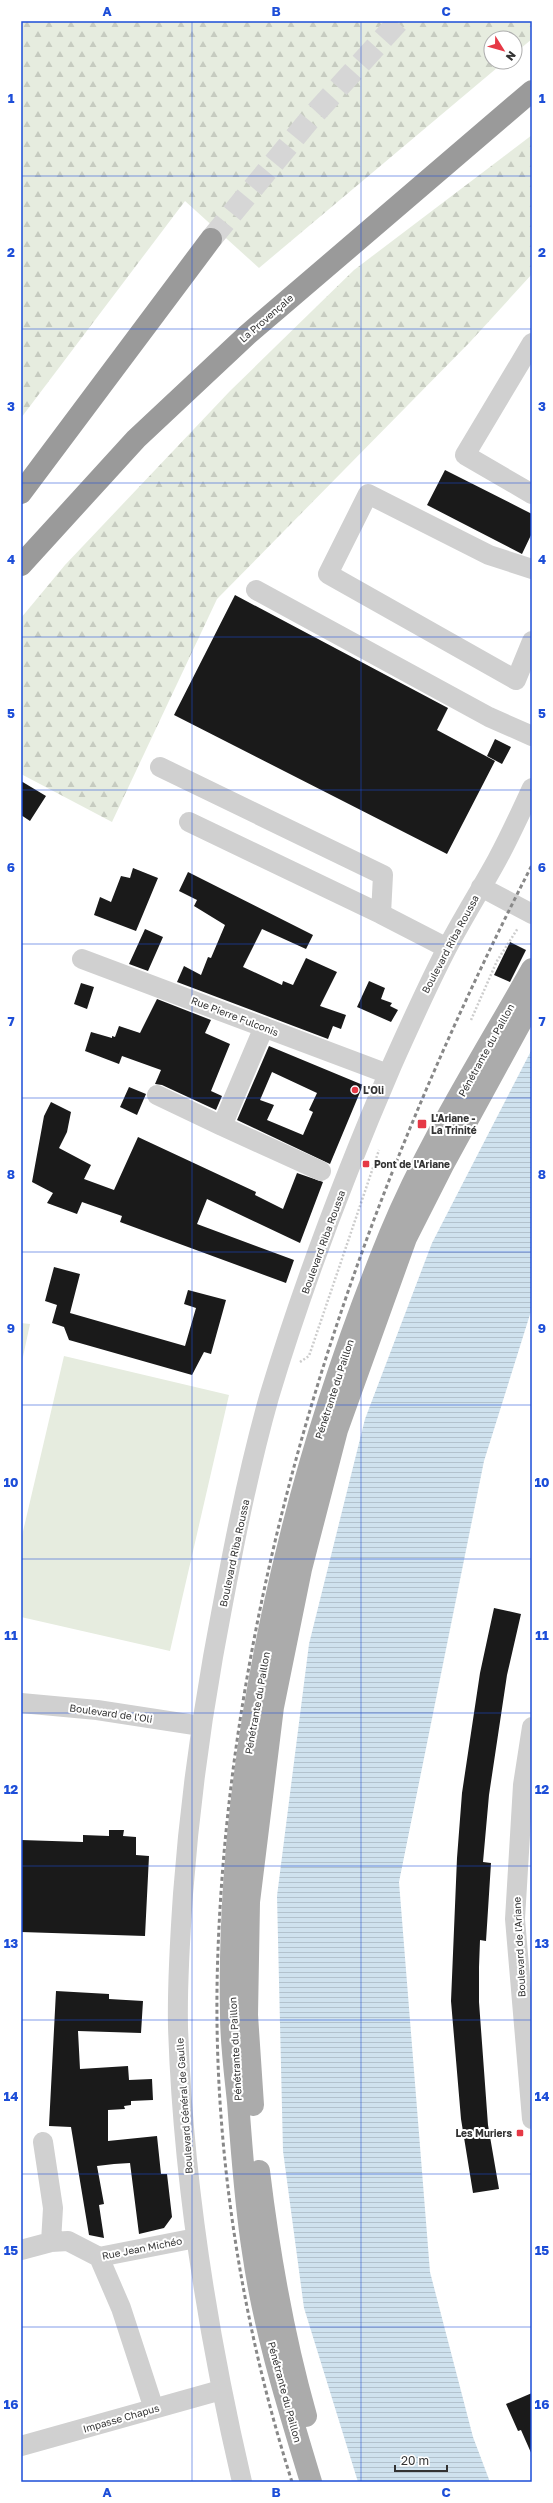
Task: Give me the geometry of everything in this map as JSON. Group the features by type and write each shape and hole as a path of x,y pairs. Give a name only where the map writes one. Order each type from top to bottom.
{"highway":[{"name":"La Provençale","path":"21,565 136,439 247,335 532,92"},
{"path":"21,493 211,239"}],"main road":[{"name":"Pénétrante du Paillon","path":"311,2482 278,2372 253,2253 231,2016 233,1900 242,1800 254,1711 284,1566 321,1426 360,1313 391,1232 427,1155 532,969"},
{"name":"Pénétrante du Paillon","path":"326,2482 292,2366 268,2251 254,2124 247,2015 249,1902 273,1707 301,1569 337,1430 406,1238 443,1164 532,1002"}],"street":[{"path":"532,344 465,456 532,494"},
{"path":"532,569 489,555 368,494 328,574 516,680 532,641"},
{"path":"256,590 489,717 532,736"},
{"path":"160,767 384,875 380,914"},
{"name":"Boulevard Riba Roussa","path":"201,1726 229,1572 269,1398 305,1289 386,1079 447,948 481,887 532,788"},
{"path":"189,822 447,948"},
{"path":"481,887 530,913"},
{"name":"Rue Pierre Fulconis","path":"82,959 264,1027 386,1079"},
{"path":"222,1126 264,1027"},
{"path":"157,1095 321,1171"},
{"name":"Boulevard de l'Oli","path":"21,1703 97,1710 201,1726"},
{"name":"Boulevard Général de Gaulle","path":"201,1726 189,1816 179,1947 178,2022 181,2083 196,2238 221,2390 242,2482"},
{"name":"Boulevard de l'Ariane","path":"532,1727 523,1785 524,1907 522,2020 532,2119"},
{"path":"21,2250 60,2241 53,2208 44,2142"},
{"name":"Rue Jean Michéo","path":"60,2241 99,2257 196,2238"},
{"path":"99,2257 121,2308 154,2409"},
{"name":"Impasse Chapus","path":"21,2446 221,2390"}],"path":[{"path":"471,1020 497,961 530,913"}],"green space":[{"path":"21,21 532,21 532,39 523,46 523,30 483,30 483,70 494,70 259,268 185,201 21,418"},
{"path":"532,135 532,274 470,342 217,599 112,822 21,774 21,618 65,565 230,391 354,270"},
{"path":"21,1323 30,1324 21,1366"},
{"path":"64,1356 229,1395 170,1651 21,1617 21,1540"}],"water":[{"path":"532,1049 532,1308 484,1461 399,1882 430,2272 473,2437 490,2482 358,2482 304,2308 283,2151 277,1896 309,1644 365,1419 432,1243"}],"building":[{"path":"445,470 532,514 532,533 522,554 427,505"},
{"path":"235,595 448,708 437,730 495,761 447,854 174,715"},
{"path":"495,739 511,747 502,764 487,756"},
{"path":"21,781 46,796 30,821 21,815"},
{"path":"133,868 158,878 136,931 94,915 100,897 111,902 121,876 130,878"},
{"path":"188,872 313,935 306,949 262,929 243,967 282,985 283,981 293,985 306,958 337,972 320,1006 346,1015 341,1029 333,1026 328,1039 177,982 184,966 201,975 208,957 211,958 225,925 194,906 197,900 179,891"},
{"path":"145,929 163,937 148,971 129,964"},
{"path":"510,942 526,950 510,982 494,975"},
{"path":"369,981 385,988 381,999 392,1003 390,1006 398,1010 391,1022 357,1007"},
{"path":"81,983 94,987 87,1009 74,1004"},
{"path":"157,999 211,1020 205,1033 230,1044 211,1091 222,1096 216,1110 162,1085 155,1084 161,1070 122,1056 119,1064 85,1051 91,1032 112,1038 112,1036 115,1037 119,1026 140,1033"},
{"path":"269,1046 363,1085 330,1164 237,1120","holes":["272,1072 317,1093 309,1110 313,1112 303,1135 267,1120 274,1105 260,1100"]},
{"path":"129,1087 146,1094 137,1115 120,1107"},
{"path":"51,1102 71,1112 67,1132 59,1148 91,1165 84,1179 114,1190 138,1137 256,1192 255,1195 283,1209 297,1173 323,1182 300,1243 207,1199 197,1224 294,1260 286,1283 120,1222 122,1216 82,1202 77,1214 47,1203 53,1193 32,1182 44,1116"},
{"path":"54,1267 80,1274 70,1313 185,1346 196,1308 184,1304 188,1290 226,1300 211,1354 204,1352 192,1375 69,1340 64,1327 52,1323 57,1305 45,1301"},
{"path":"494,1608 521,1614 507,1675 489,1795 483,1862 491,1863 486,1941 480,1940 479,2002 488,2125 499,2189 473,2193 461,2119 451,2001 457,1858 462,1793 480,1673"},
{"path":"109,1830 124,1830 123,1836 136,1837 136,1855 149,1856 145,1936 21,1932 21,1840 83,1842 83,1835 109,1836"},
{"path":"56,1991 109,1994 109,1999 143,2001 141,2033 78,2031 80,2069 128,2066 129,2080 152,2079 153,2100 131,2101 131,2105 124,2106 125,2109 108,2110 108,2141 157,2136 161,2174 167,2174 172,2217 164,2228 139,2234 130,2163 114,2164 97,2166 104,2204 99,2205 104,2238 89,2235 71,2127 49,2126"},
{"path":"532,2393 532,2455 521,2430 518,2431 506,2404"}],"tunnel":[{"path":"211,239 310,119 399,21"}],"railway":[{"path":"292,2482 273,2418 243,2286 232,2219 224,2152 219,2085 217,2017 218,1950 228,1808 249,1668 278,1528 316,1391 361,1256 412,1123 470,992 532,865"}],"place":[{"name":"L'Oli","path":"355,1090"},
{"name":"L'Ariane - La Trinité","path":"422,1124"},
{"name":"Pont de l'Ariane","path":"366,1164"},
{"name":"Les Muriers","path":"520,2133"}]}
